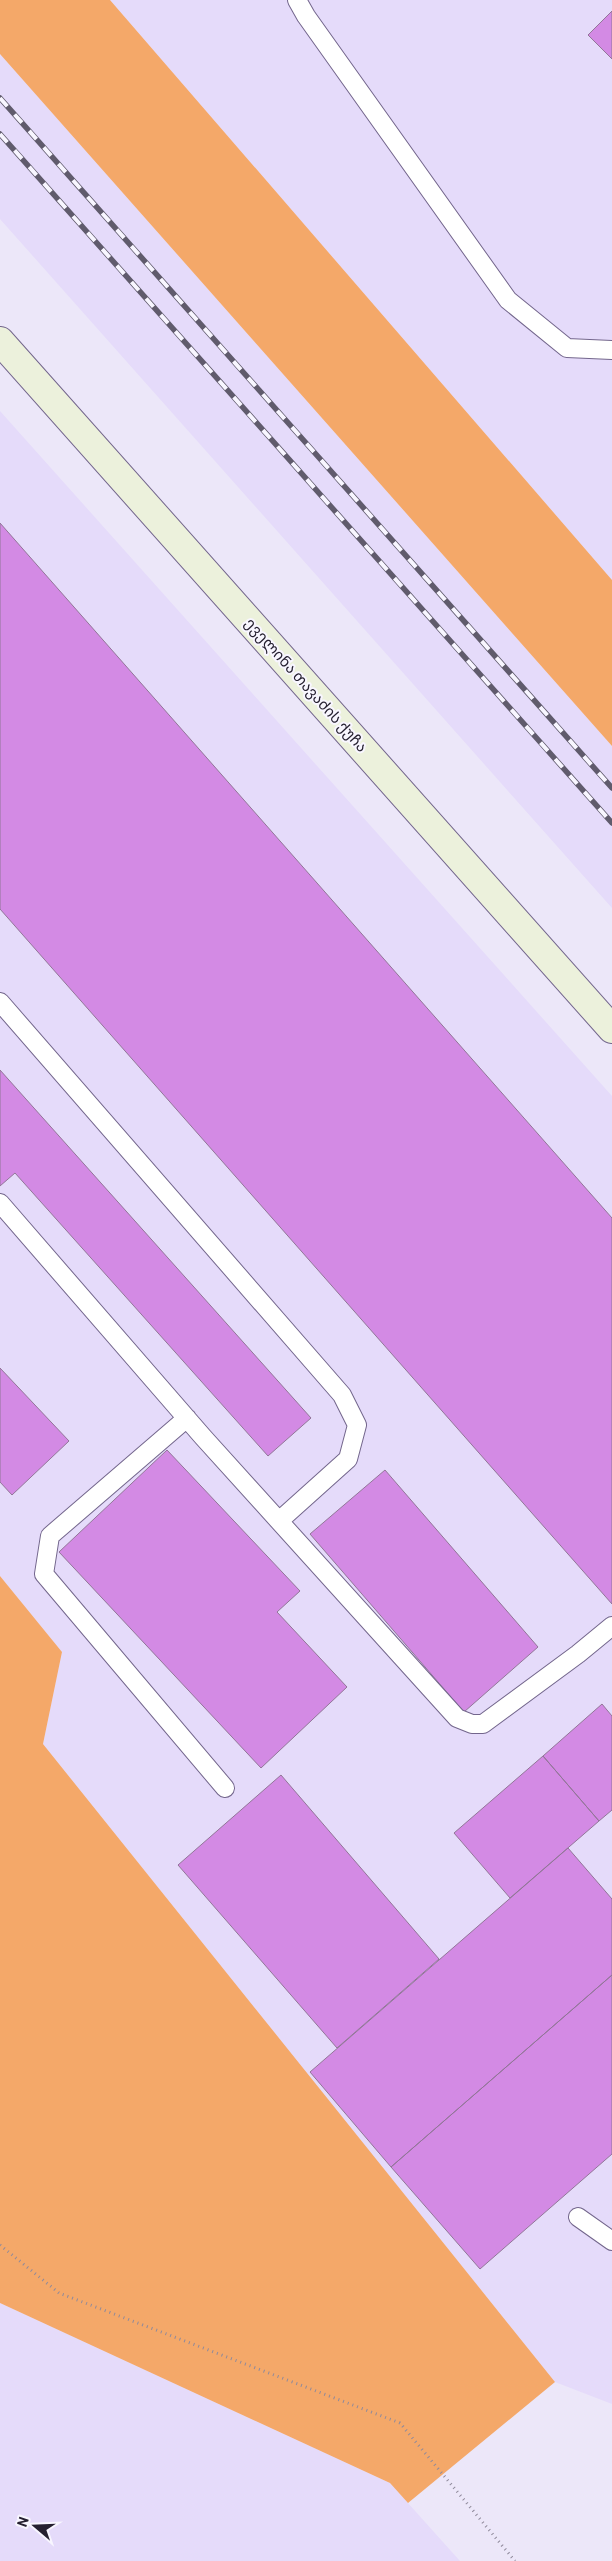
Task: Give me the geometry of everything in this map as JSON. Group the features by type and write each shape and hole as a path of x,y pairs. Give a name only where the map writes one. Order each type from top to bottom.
{"main road":[{"name":"ეველინა თავაძის ქუჩა","path":"0,341 612,1029"}],"lane":[{"path":"298,0 306,16 508,300 567,348 612,350"},
{"path":"0,1002 342,1395 357,1425 348,1459 279,1521"},
{"path":"0,1203 187,1418 457,1718 472,1724 482,1724 578,1654 612,1626"},
{"path":"187,1418 50,1536 44,1574 225,1788"},
{"path":"578,2217 612,2241"}],"path":[{"path":"0,2245 59,2293 400,2423 515,2561"}],"shaded area":[{"path":"0,0 110,0 612,580 612,746 0,54"},
{"path":"110,0 612,0 612,580"},
{"path":"0,54 612,746 612,908 0,219"},
{"path":"0,411 612,1096 612,2404 555,2382 43,1744 62,1652 0,1576"},
{"path":"0,1576 62,1652 43,1744 555,2382 408,2503 390,2483 0,2303"},
{"path":"0,2303 390,2483 460,2561 0,2561"}],"building":[{"path":"612,11 612,59 588,35"},
{"path":"0,523 612,1218 612,1604 0,909"},
{"path":"0,1070 311,1418 268,1456 15,1173 0,1186"},
{"path":"0,1368 69,1441 12,1495 0,1482"},
{"path":"167,1450 300,1591 277,1612 347,1687 261,1768 59,1552"},
{"path":"385,1470 538,1647 464,1712 310,1534"},
{"path":"602,1704 612,1716 612,1810 599,1821 543,1756"},
{"path":"543,1756 599,1821 510,1898 454,1833"},
{"path":"281,1775 439,1959 337,2048 178,1865"},
{"path":"568,1848 612,1899 612,1975 391,2167 310,2072"},
{"path":"612,1975 612,2154 480,2269 391,2167"}],"railway":[{"path":"0,98 612,788"},
{"path":"0,134 612,823"}]}
